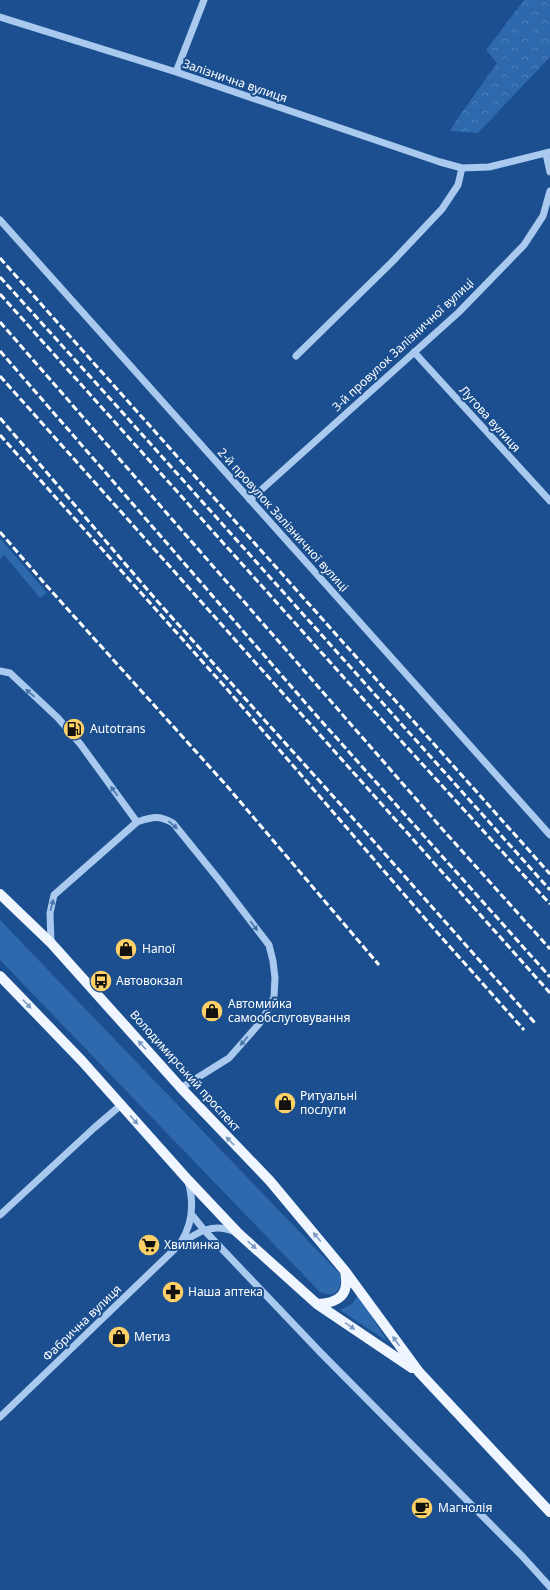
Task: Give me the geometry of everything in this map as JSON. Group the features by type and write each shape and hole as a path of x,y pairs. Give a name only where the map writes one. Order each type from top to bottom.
{"main road":[{"name":"Володимирський проспект","path":"0,894 51,943 181,1088 270,1181 345,1271 419,1372 550,1512"},
{"name":"Володимирський проспект","path":"0,976 82,1061 188,1180 238,1233 317,1304 419,1372"},
{"path":"317,1304 330,1304 339,1299 344,1292 347,1279 345,1271"}],"street":[{"path":"176,72 204,0"},
{"name":"Залізнична вулиця","path":"0,17 176,72 440,162 462,168 488,167 548,153"},
{"path":"548,153 550,172"},
{"path":"296,356 392,262 442,209 458,185 462,168"},
{"name":"3-й провулок Залізничної вулиці","path":"250,500 459,312 524,244 543,216 550,191"},
{"name":"2-й провулок Залізничної вулиці","path":"0,220 550,835"},
{"name":"Лугова вулиця","path":"414,352 550,501"},
{"path":"0,671 10,674 58,718 81,745 137,822"},
{"path":"51,943 50,913 54,895 137,822 152,817 162,817 173,823 220,881 269,946 276,978 274,997 259,1024 228,1058 181,1088"},
{"path":"0,1215 121,1105"},
{"path":"180,1244 186,1235 192,1215 192,1202 188,1180"},
{"path":"192,1215 204,1230 320,1352 523,1557 550,1587"},
{"path":"180,1244 195,1234 215,1227 227,1228 238,1233"},
{"name":"Фабрична вулиця","path":"0,1417 180,1244"}],"green space":[{"path":"524,0 550,0 550,57 478,133 450,131 497,63 486,50"},
{"path":"0,538 47,593 40,598 4,555 0,559"},
{"path":"0,920 341,1275 340,1285 337,1291 330,1294 320,1292 0,960"},
{"path":"358,1295 388,1342 340,1310 352,1304"}],"railway":[{"path":"0,258 550,874"},
{"path":"0,277 550,890"},
{"path":"0,294 373,710 550,904"},
{"path":"0,322 444,831 550,949"},
{"path":"0,351 316,715 550,977"},
{"path":"0,376 550,993"},
{"path":"0,418 158,602 535,1023"},
{"path":"0,435 226,688 435,930 524,1030"},
{"path":"0,532 226,785 379,965"}],"place":[{"name":"Autotrans","path":"74,729"},
{"name":"Напої","path":"126,949"},
{"name":"Автовокзал","path":"101,981"},
{"name":"Автомийка самообслуговування","path":"212,1011"},
{"name":"Ритуальні послуги","path":"285,1103"},
{"name":"Хвилинка","path":"149,1245"},
{"name":"Наша аптека","path":"173,1292"},
{"name":"Метиз","path":"119,1337"},
{"name":"Магнолія","path":"422,1508"}]}
